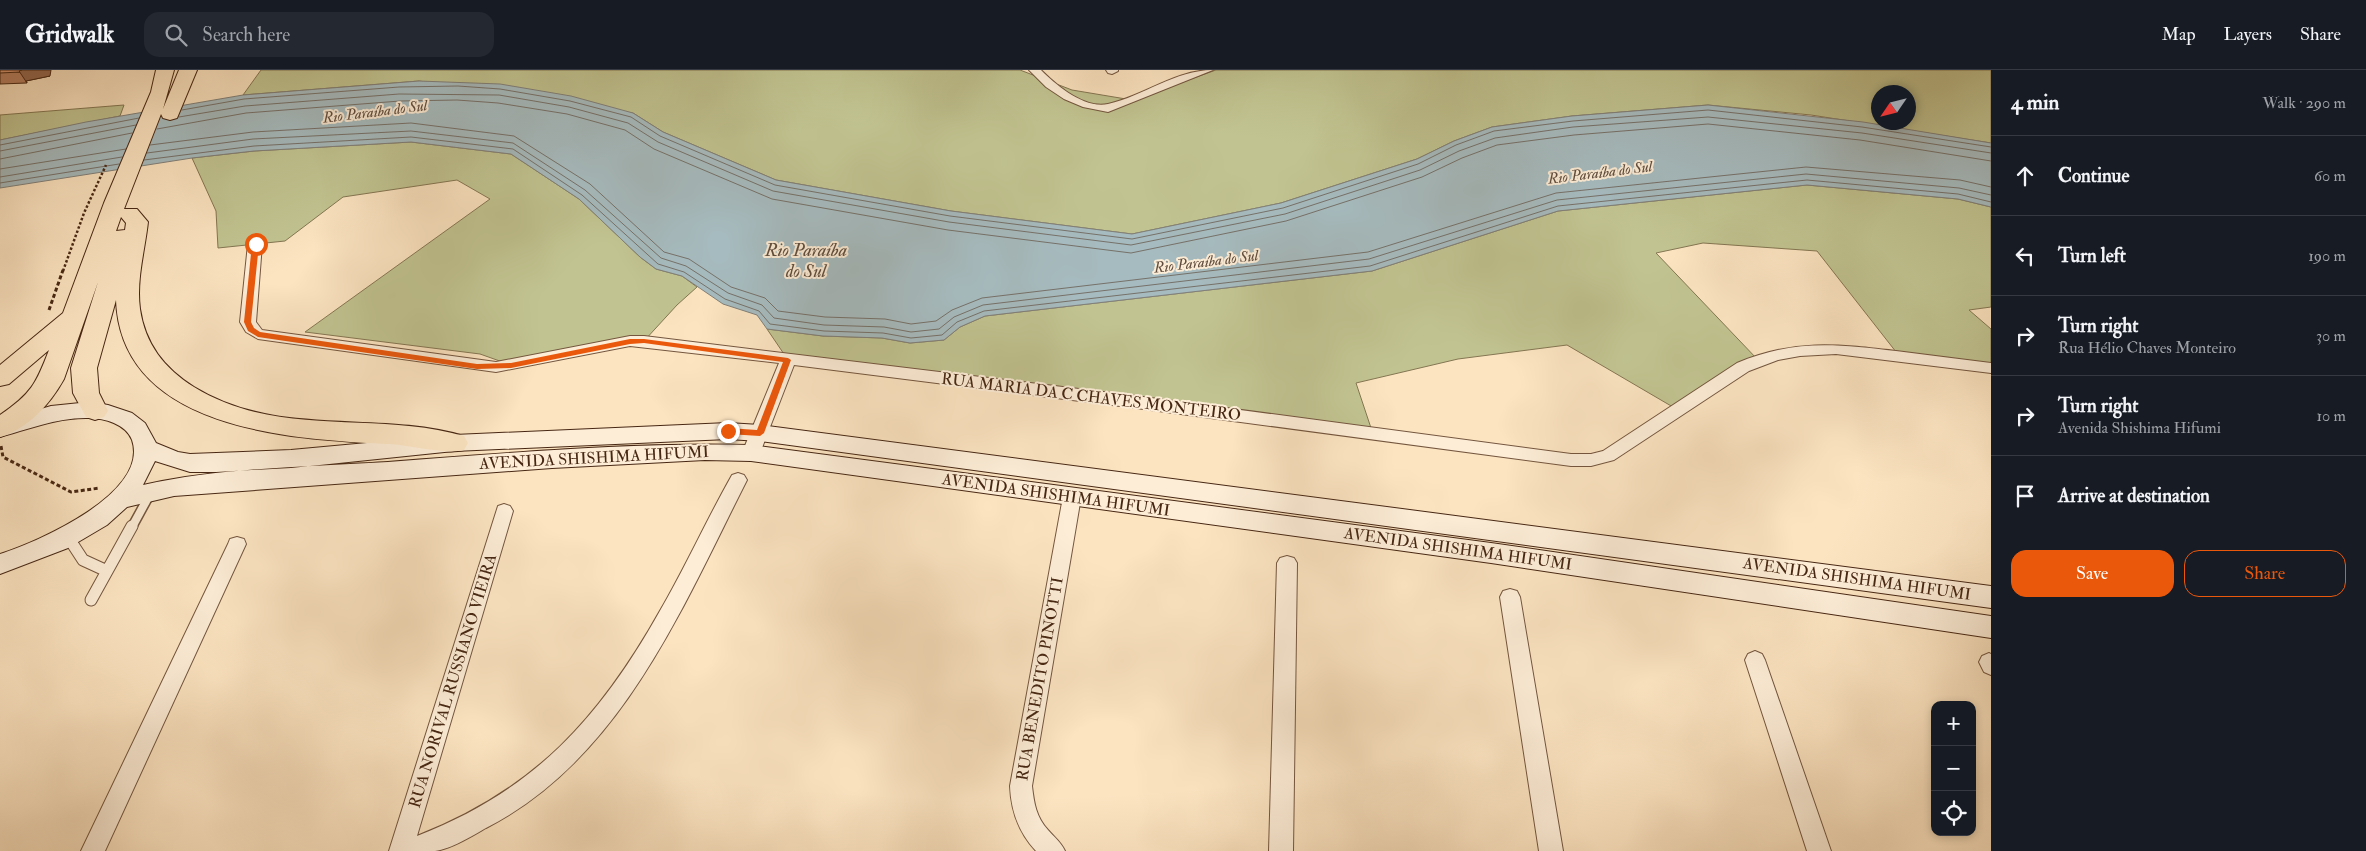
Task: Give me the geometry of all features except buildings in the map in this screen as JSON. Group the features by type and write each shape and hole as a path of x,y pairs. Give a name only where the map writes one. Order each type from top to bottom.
{"main road":[{"path":"95,411 86,394 83,381 84,368 165,70"},
{"path":"0,429 33,404 46,389 74,316 127,205 184,78"},
{"path":"127,205 137,222 127,291 128,310 136,343 164,379 183,393 236,416 273,426 314,431 416,436 454,443"},
{"path":"0,378 63,323 74,316"}],"street":[{"path":"1035,70 1058,92 1096,108 1108,108 1207,70"},
{"name":"RUA MARIA DA C CHAVES MONTEIRO","path":"256,244 248,322 251,329 258,334 477,366 511,365 630,342 644,341 1581,460 1608,456 1743,367 1758,360 1788,352 1836,349 1991,368"},
{"path":"756,443 788,360"},
{"path":"0,429 50,414 95,411 116,415 132,422 142,434 146,448 139,473 118,500 96,520 68,538 28,556 0,564"},
{"name":"AVENIDA SHISHIMA HIFUMI","path":"146,448 174,460 190,463 216,463 291,459 454,443 728,431 756,443 1072,497 1491,552 1991,626"},
{"name":"AVENIDA SHISHIMA HIFUMI","path":"118,500 151,492 206,483 552,459 706,452 756,443 1991,597"},
{"path":"408,851 461,830 505,805 554,767 596,726 640,666 738,480"},
{"name":"RUA BENEDITO PINOTTI","path":"1053,851 1032,831 1021,801 1021,786 1072,497"},
{"name":"RUA NORIVAL RUSSIANO VIEIRA","path":"401,851 504,511"},
{"path":"93,851 237,544"},
{"path":"1281,851 1287,563"},
{"path":"1510,597 1551,851"},
{"path":"1756,660 1819,851"}],"lane":[{"path":"91,600 151,492"},
{"path":"68,538 84,562 107,571"}],"path":[{"path":"40,344 51,304 84,212"}],"green space":[{"path":"261,70 1020,70 1072,90 1132,100 1216,70 1991,70 1991,143 1907,130 1916,130 1916,85 1871,85 1871,124 1811,115 1708,105 1572,116 1492,127 1454,141 1417,159 1281,203 1132,234 951,211 776,180 663,132 633,113 419,81 243,95"},
{"path":"124,105 120,116 0,140 0,115"},
{"path":"411,142 511,154 579,199 640,257 656,269 682,276 697,287 677,305 644,341 511,365 480,354 305,332 490,199 457,180 343,197 285,241 218,248 216,211 192,158 254,151"},
{"path":"1807,185 1958,199 1991,207 1991,307 1969,310 1991,329 1991,369 1900,357 1817,251 1703,243 1656,253 1758,360 1678,410 1567,345 1458,359 1356,383 1373,434 788,360 767,329 823,336 882,338 910,343 944,340 960,327 985,316 1372,271 1558,211"}],"water":[{"name":"Rio Paraíba do Sul","path":"419,81 500,84 571,96 633,113 663,132 776,180 951,211 1132,234 1281,203 1417,159 1454,141 1492,127 1572,116 1708,105 1863,122 1871,123 1871,130 1912,130 1991,143 1991,207 1958,199 1807,185 1558,211 1372,271 985,316 960,327 944,340 910,343 882,338 823,336 767,329 757,315 723,304 682,276 656,269 640,257 579,199 511,154 411,142 254,151 192,158 0,188 0,140 86,122 243,95"}],"route":[{"path":"256,244 248,322 251,329 258,334 477,366 496,367 644,341 788,360 760,433 728,431"}]}
